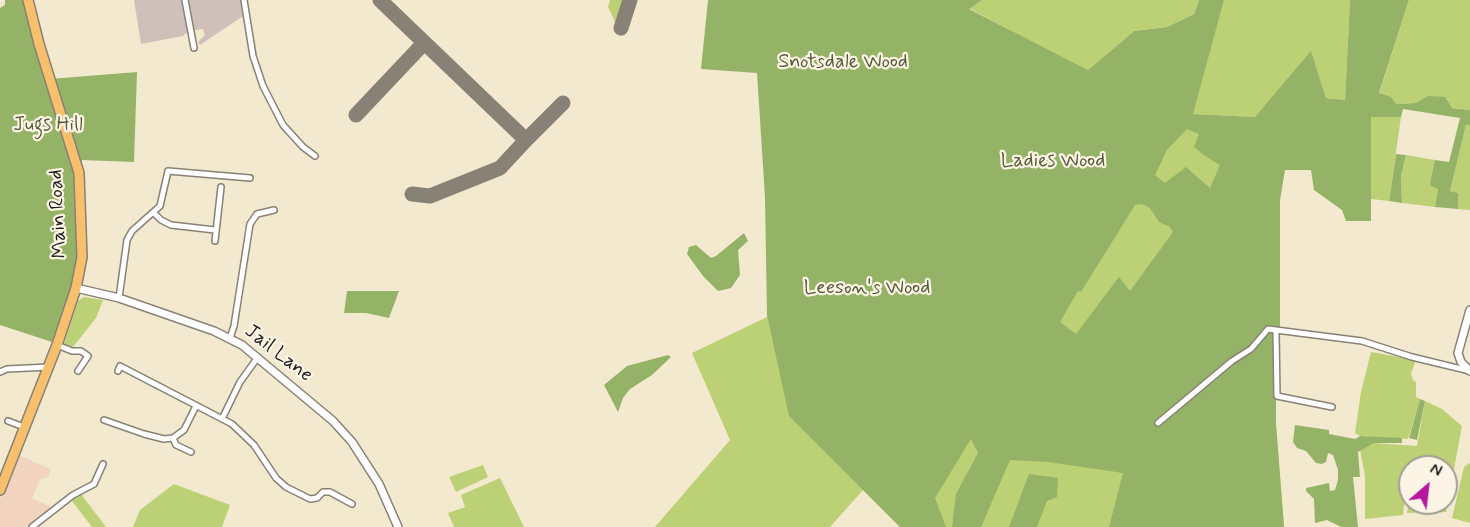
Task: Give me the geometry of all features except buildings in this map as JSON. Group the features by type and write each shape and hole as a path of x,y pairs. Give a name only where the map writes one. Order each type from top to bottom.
{"main road":[{"name":"Main Road","path":"0,490 57,345 76,288 82,257 79,173 39,44 28,0"}],"street":[{"path":"185,0 194,48"},
{"path":"244,0 253,56 263,86 283,125 303,147 315,156"},
{"path":"119,298 128,237 154,213 162,202 168,171 250,178"},
{"path":"215,241 221,187"},
{"path":"230,338 234,326 250,224 257,214 274,210"},
{"path":"154,213 171,225 215,230"},
{"name":"Jail Lane","path":"76,288 119,298 230,338 258,357 333,421 352,442 379,484 398,527"},
{"path":"1470,310 1458,353 1461,362 1470,371"},
{"path":"1159,422 1232,361 1251,349 1268,329 1362,341 1412,357 1470,371"},
{"path":"1276,331 1277,396 1332,407"},
{"path":"57,345 72,351 81,351 88,356 78,371"},
{"path":"222,419 240,382 258,357"},
{"path":"118,371 120,366 222,419 243,433 286,488 310,499 317,498 325,491 330,492 352,504"},
{"path":"0,372 7,369 49,367"},
{"path":"104,420 144,434 164,439 173,438 184,430 196,406"},
{"path":"8,421 24,427"},
{"path":"173,438 176,445 191,452"},
{"path":"32,527 73,495 94,484 103,464"}],"shaded area":[{"path":"134,0 247,0 249,12 200,45 198,42 205,35 203,29 189,31 183,36 141,44"},
{"path":"18,455 51,469 48,477 40,480 32,498 52,507 25,527 0,527 0,499"}],"green space":[{"name":"Jugs Hill","path":"5,0 26,0 50,79 137,72 134,162 82,160 75,275 52,342 0,325 0,8 5,5"},
{"path":"610,0 624,0 616,24 608,7"},
{"path":"708,0 982,0 969,9 1088,70 1134,31 1167,27 1194,14 1199,0 1224,0 1193,114 1255,117 1311,51 1326,98 1345,100 1350,0 1409,0 1379,93 1391,97 1396,104 1416,103 1428,96 1445,97 1452,108 1470,110 1470,125 1466,125 1450,191 1458,193 1458,209 1435,207 1438,189 1431,186 1430,182 1435,160 1449,162 1460,118 1403,109 1401,117 1371,117 1371,221 1346,221 1342,210 1314,190 1311,170 1285,170 1280,200 1280,336 1276,356 1276,424 1284,527 1109,527 1123,473 1048,462 1010,460 981,527 952,527 956,494 978,453 971,439 935,498 946,527 900,527 789,416 767,315 765,197 757,73 701,69","holes":["1187,129 1199,134 1194,147 1220,165 1210,188 1186,167 1165,183 1155,175 1167,150","1142,204 1150,208 1159,222 1170,227 1173,232 1130,291 1119,277 1076,334 1060,322 1135,205"]},
{"path":"982,0 1199,0 1194,14 1167,27 1134,31 1088,70 1031,41 1200,133 1245,161 1275,331 1276,424 1284,527 900,527 863,490 830,527 655,527 730,440 692,353 767,317 1012,31 968,8"},
{"path":"1224,0 1350,0 1345,100 1326,98 1311,52 1256,117 1192,114"},
{"path":"1409,0 1470,0 1470,110 1416,103 1396,104 1379,94"},
{"path":"1371,117 1401,117 1389,201 1371,199"},
{"path":"1466,125 1470,125 1470,210 1458,209 1457,193 1450,191"},
{"path":"1396,154 1406,155 1401,176 1402,203 1389,201"},
{"path":"1406,155 1435,160 1430,182 1438,189 1435,207 1402,203 1401,176"},
{"path":"744,233 748,241 738,250 740,275 731,288 718,291 703,276 687,254 689,247 696,245 711,258"},
{"path":"347,291 399,291 389,318 366,313 344,313"},
{"path":"84,297 103,300 96,318 73,347 64,344 78,301"},
{"path":"1371,352 1416,360 1411,373 1416,382 1416,397 1420,399 1408,439 1360,436 1355,433 1361,392"},
{"path":"668,355 671,357 652,375 630,389 623,398 618,412 604,385 627,366"},
{"path":"1420,399 1425,401 1417,440 1409,438"},
{"path":"1425,401 1442,409 1462,426 1457,455 1398,455 1398,515 1403,515 1365,519 1365,476 1360,450 1374,443 1417,446"},
{"path":"1295,425 1329,430 1329,434 1355,439 1360,436 1402,438 1402,443 1374,443 1358,452 1360,477 1353,477 1358,527 1341,527 1327,520 1315,523 1314,499 1306,488 1329,483 1330,491 1335,490 1338,470 1333,455 1328,453 1326,462 1316,463 1306,451 1297,448 1293,442"},
{"path":"1470,463 1470,523 1452,518 1453,515 1458,515 1458,492 1464,467"},
{"path":"483,465 488,477 456,492 449,477"},
{"path":"1029,474 1058,478 1057,497 1047,501 1037,527 1009,527"},
{"path":"500,478 524,527 454,527 448,513 465,507 461,495"},
{"path":"174,484 230,505 222,527 133,527 140,510"},
{"path":"81,494 106,527 92,527 72,501"}],"taxiway":[{"path":"380,0 526,140 563,103"},
{"path":"621,28 630,0"},
{"path":"356,115 424,43"},
{"path":"412,194 430,196 500,168 526,140"}],"park label":[{"name":"Snotsdale Wood","path":"843,63"},
{"name":"Ladies Wood","path":"1053,162"},
{"name":"Leeson's Wood","path":"867,289"}]}
